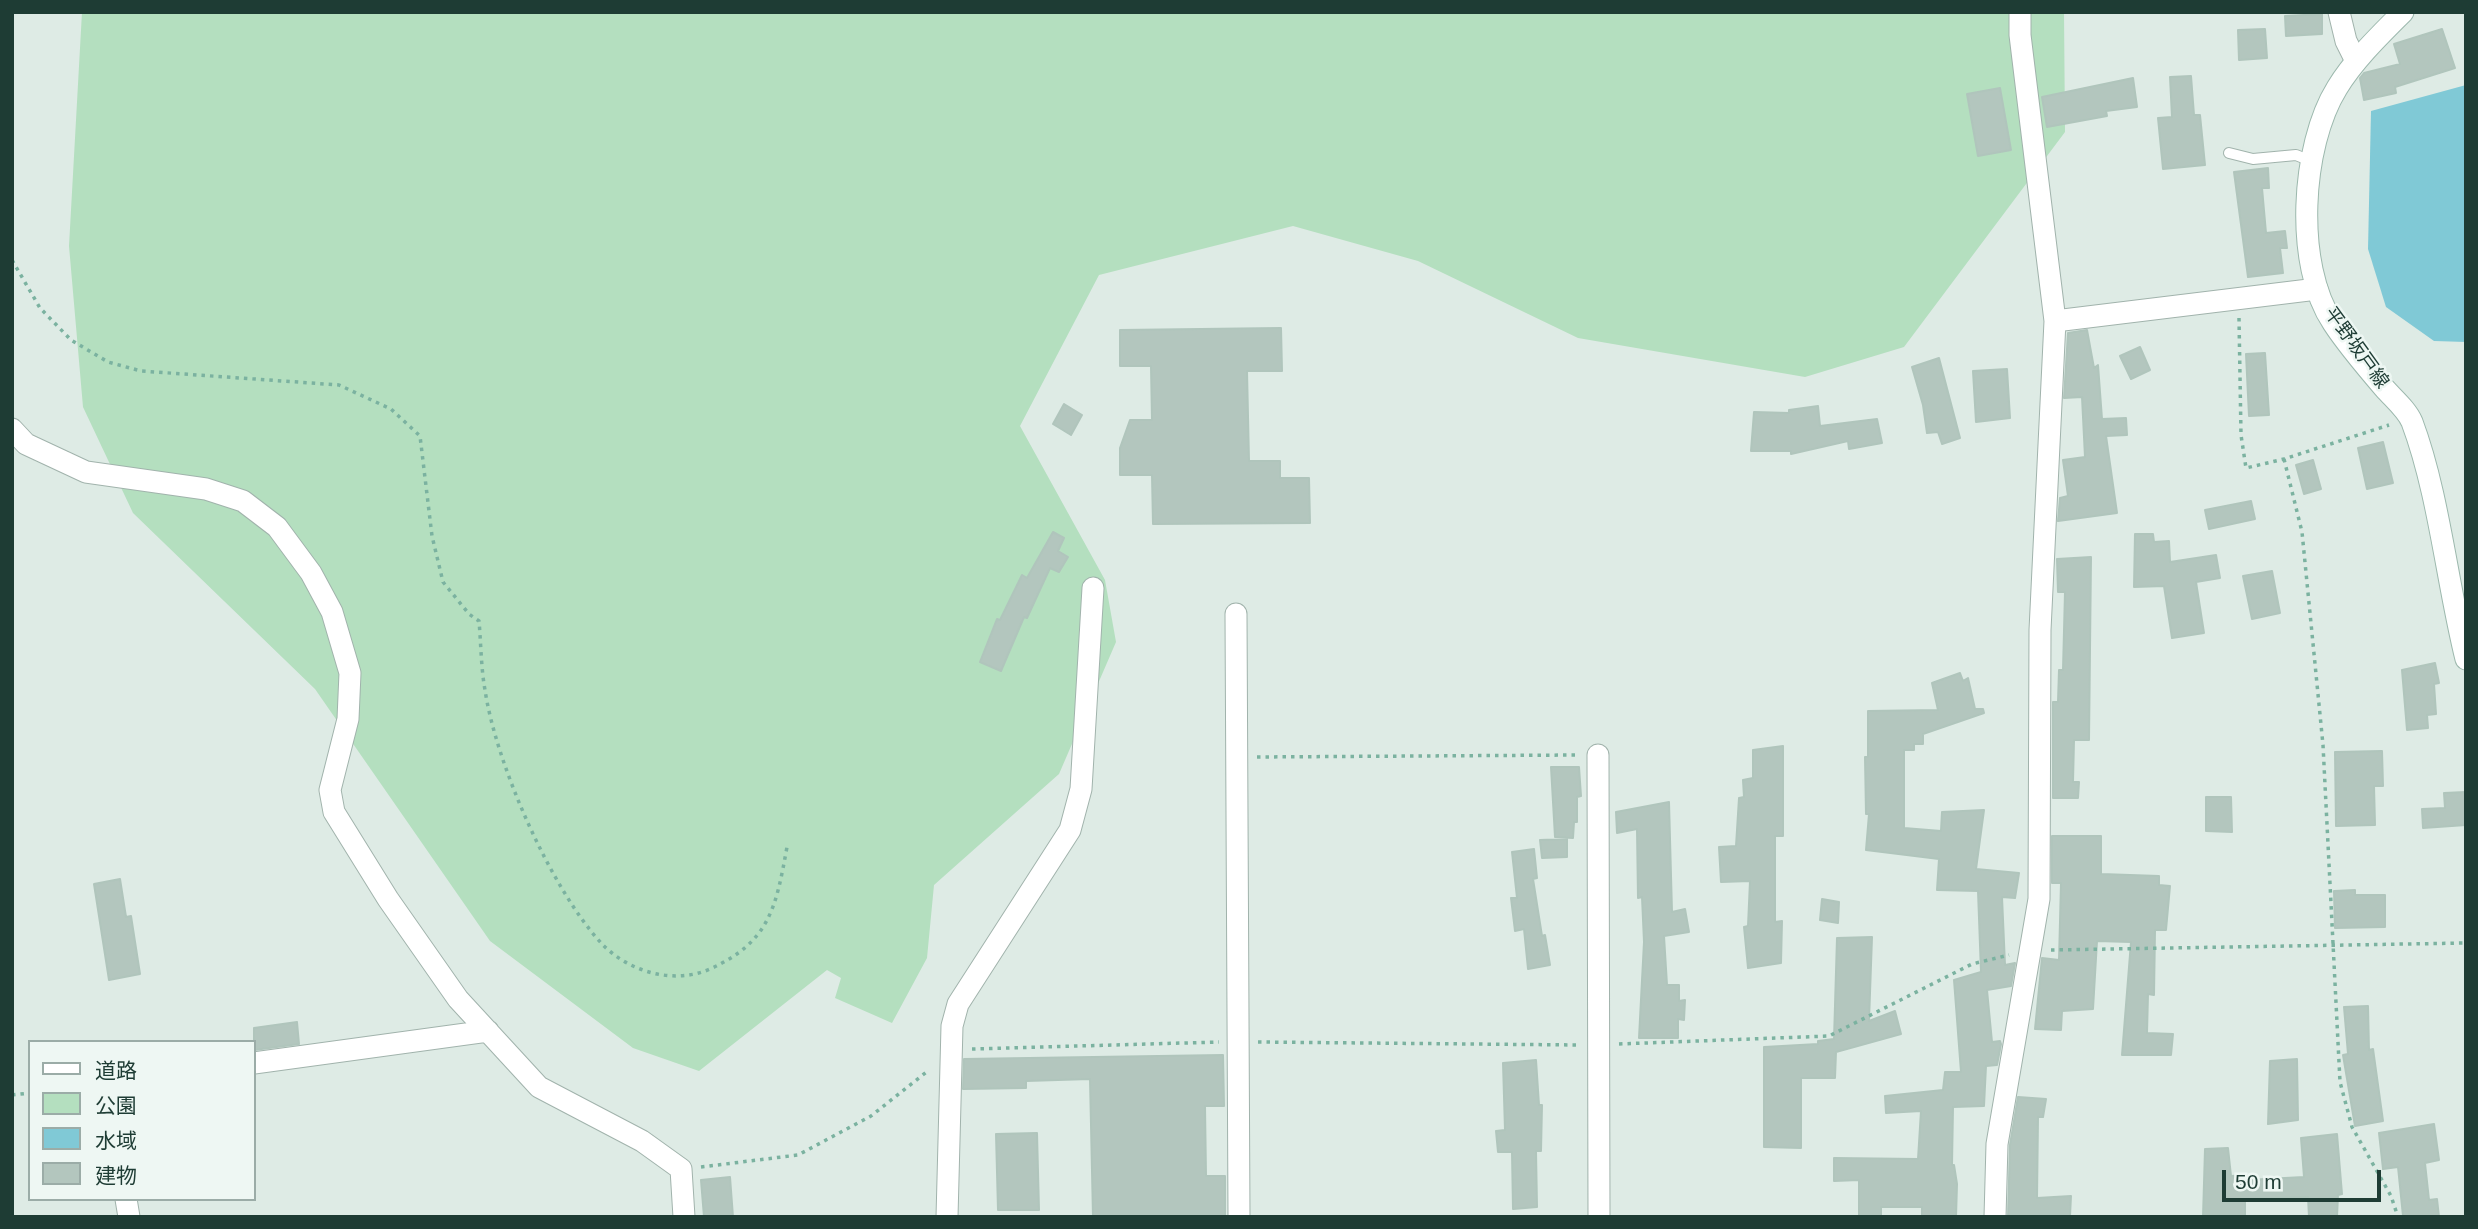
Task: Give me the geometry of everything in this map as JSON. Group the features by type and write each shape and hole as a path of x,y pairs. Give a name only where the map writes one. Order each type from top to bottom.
{"street":[{"path":"1995,1217 1997,1144 2039,900 2039,630 2055,321 2020,35 2020,12"},
{"path":"2339,12 2346,41 2356,61"},
{"name":"平野坂戸線","path":"2403,12 2356,61 2336,89 2311,161 2308,243 2317,289 2331,320 2361,362 2411,418 2423,458 2466,659"},
{"path":"2055,321 2317,289"},
{"path":"14,433 26,444 86,472 206,489 243,501 277,527 311,573 332,612 350,673 348,719 330,790 334,812 388,900 442,977 539,1087 642,1141 681,1169 684,1217"},
{"path":"947,1217 950,1051 958,1004 1070,830 1081,789 1093,588"},
{"path":"1236,614 1239,1217"},
{"path":"1598,755 1599,1217"},
{"path":"256,1063 488,1031"}],"lane":[{"path":"2229,153 2253,159 2296,155 2311,161"}],"path":[{"path":"12,260 40,308 71,340 108,362 141,371 339,385 391,409 420,436 432,536 443,582 469,614 479,621 485,692 513,788 563,892 603,945 632,965 661,975 702,972 736,957 754,940 776,903 787,847"},
{"path":"2239,299 2241,435 2246,468 2284,459 2411,418"},
{"path":"2284,459 2302,532 2323,745 2340,1082 2352,1127 2391,1196 2398,1217"},
{"path":"1237,758 1598,755"},
{"path":"681,1169 798,1155 870,1116 950,1051 998,1047 1095,1047 1238,1041 1600,1045 1829,1036 1972,964 2031,950 2466,943"}],"green space":[{"path":"82,12 2064,12 2065,132 1904,347 1805,377 1578,338 1418,261 1293,226 1099,275 1020,426 1105,580 1116,642 1059,774 934,885 927,958 892,1023 835,998 841,978 827,970 699,1071 633,1048 490,941 315,689 133,513 83,407 69,246"}],"water":[{"path":"2466,85 2466,342 2434,341 2386,307 2368,249 2371,111"}],"building":[{"path":"2322,14 2322,34 2286,36 2285,16"},
{"path":"2265,29 2267,58 2239,60 2238,30"},
{"path":"2442,29 2455,68 2395,87 2396,93 2364,100 2360,78 2364,73 2400,64 2394,44"},
{"path":"2191,76 2194,115 2200,115 2205,165 2163,169 2158,118 2172,117 2170,77"},
{"path":"2133,78 2137,107 2106,111 2107,116 2047,127 2042,97"},
{"path":"2000,88 2011,150 1978,156 1967,94"},
{"path":"2268,168 2269,188 2262,188 2266,233 2285,231 2287,248 2280,248 2283,273 2248,277 2234,172"},
{"path":"1281,328 1282,371 1247,371 1249,461 1280,461 1280,478 1309,478 1310,523 1153,524 1152,475 1120,475 1120,448 1130,420 1152,420 1151,366 1120,366 1120,330"},
{"path":"2087,330 2094,368 2098,365 2102,419 2126,418 2127,435 2106,436 2117,513 2058,521 2060,498 2068,496 2063,460 2085,457 2082,397 2064,398 2068,333"},
{"path":"2140,347 2150,370 2131,379 2120,356"},
{"path":"2265,353 2269,415 2249,416 2246,354"},
{"path":"1939,358 1960,438 1942,444 1938,432 1927,433 1923,405 1912,367"},
{"path":"2007,369 2010,418 1976,422 1973,371"},
{"path":"1064,404 1082,415 1071,435 1053,424"},
{"path":"1818,406 1820,426 1877,419 1882,443 1849,449 1848,441 1791,454 1791,451 1751,451 1754,412 1789,413 1789,410"},
{"path":"2383,442 2393,483 2367,489 2358,448"},
{"path":"2313,460 2321,489 2304,494 2296,465"},
{"path":"2251,501 2255,519 2209,529 2205,510"},
{"path":"1053,532 1064,538 1058,551 1068,557 1059,572 1050,568 1027,618 1024,617 1001,671 980,662 997,619 1000,620 1022,575 1027,578"},
{"path":"2135,534 2153,534 2154,542 2169,541 2170,562 2216,555 2220,578 2196,582 2204,633 2172,638 2164,586 2134,587"},
{"path":"2091,557 2089,740 2074,740 2073,782 2079,782 2078,798 2053,798 2053,702 2058,702 2059,670 2063,670 2065,592 2058,592 2057,559"},
{"path":"2272,571 2280,613 2252,619 2243,576"},
{"path":"2435,663 2439,683 2434,684 2436,714 2427,715 2428,728 2407,730 2402,670"},
{"path":"1960,673 1963,681 1968,678 1975,709 1983,709 1984,713 1923,734 1923,744 1914,744 1914,750 1904,750 1904,828 1941,831 1942,812 1984,810 1976,869 2019,873 2015,898 2002,897 2005,965 2015,963 2011,986 1987,990 1992,1042 2000,1041 2001,1044 1997,1065 1986,1066 1984,1106 1953,1107 1952,1165 1957,1184 1956,1217 1922,1217 1922,1207 1881,1207 1881,1217 1859,1217 1859,1180 1834,1181 1834,1158 1918,1159 1921,1111 1886,1113 1885,1096 1943,1090 1945,1072 1961,1072 1954,980 1981,972 1978,891 1937,890 1939,859 1866,850 1869,814 1866,814 1865,757 1868,757 1868,711 1938,710 1932,683"},
{"path":"1783,746 1783,836 1775,836 1775,922 1782,921 1781,963 1748,968 1744,927 1748,926 1750,881 1721,882 1719,847 1736,846 1739,798 1744,797 1743,780 1753,778 1753,750"},
{"path":"2382,751 2383,786 2374,786 2375,825 2336,826 2335,752"},
{"path":"1551,767 1579,767 1581,796 1577,797 1577,822 1574,822 1573,838 1555,837"},
{"path":"2466,792 2466,825 2423,828 2422,809 2445,808 2444,793"},
{"path":"2206,797 2231,797 2232,832 2206,831"},
{"path":"1669,802 1672,912 1685,909 1689,932 1664,936 1667,985 1679,985 1679,1001 1685,1000 1684,1020 1678,1019 1678,1038 1639,1038 1644,942 1642,897 1638,898 1637,829 1617,833 1616,812"},
{"path":"2052,836 2101,836 2101,874 2159,876 2159,885 2170,886 2166,930 2155,930 2154,995 2148,994 2147,1033 2173,1034 2171,1055 2122,1055 2131,942 2097,941 2093,1009 2062,1011 2061,1030 2035,1029 2042,958 2059,960 2061,883 2052,883"},
{"path":"1567,839 1567,857 1542,858 1540,840"},
{"path":"1534,849 1537,878 1533,879 1542,936 1545,935 1550,965 1528,969 1524,929 1515,931 1511,898 1517,898 1512,852"},
{"path":"120,879 126,917 131,916 140,974 109,980 94,884"},
{"path":"2355,890 2355,895 2385,895 2385,927 2335,928 2334,891"},
{"path":"1822,899 1839,902 1838,923 1820,920"},
{"path":"1872,937 1869,1021 1895,1011 1901,1034 1836,1052 1835,1078 1801,1078 1801,1148 1764,1147 1764,1047 1818,1044 1818,1041 1834,1039 1837,938"},
{"path":"2368,1006 2369,1050 2373,1049 2383,1121 2355,1126 2343,1055 2348,1054 2344,1007"},
{"path":"297,1022 299,1044 256,1050 254,1028"},
{"path":"1223,1055 1224,1106 1205,1106 1206,1176 1225,1176 1225,1217 1093,1217 1090,1079 1026,1081 1026,1088 963,1089 964,1059"},
{"path":"2297,1059 2298,1120 2268,1124 2270,1061"},
{"path":"1536,1060 1539,1105 1542,1105 1541,1151 1536,1151 1537,1207 1513,1209 1512,1152 1498,1152 1496,1131 1505,1130 1503,1063"},
{"path":"2018,1097 2046,1099 2043,1117 2038,1117 2037,1198 2071,1196 2070,1216 2008,1217 2010,1145"},
{"path":"2434,1124 2439,1160 2425,1163 2429,1200 2437,1199 2439,1217 2403,1216 2398,1167 2383,1169 2379,1133"},
{"path":"1037,1133 1039,1210 998,1210 996,1134"},
{"path":"2337,1134 2342,1194 2338,1195 2337,1217 2309,1217 2308,1197 2245,1199 2245,1217 2203,1217 2205,1149 2228,1148 2231,1176 2247,1175 2247,1180 2304,1177 2301,1138"},
{"path":"730,1177 733,1217 704,1217 701,1180"}]}
